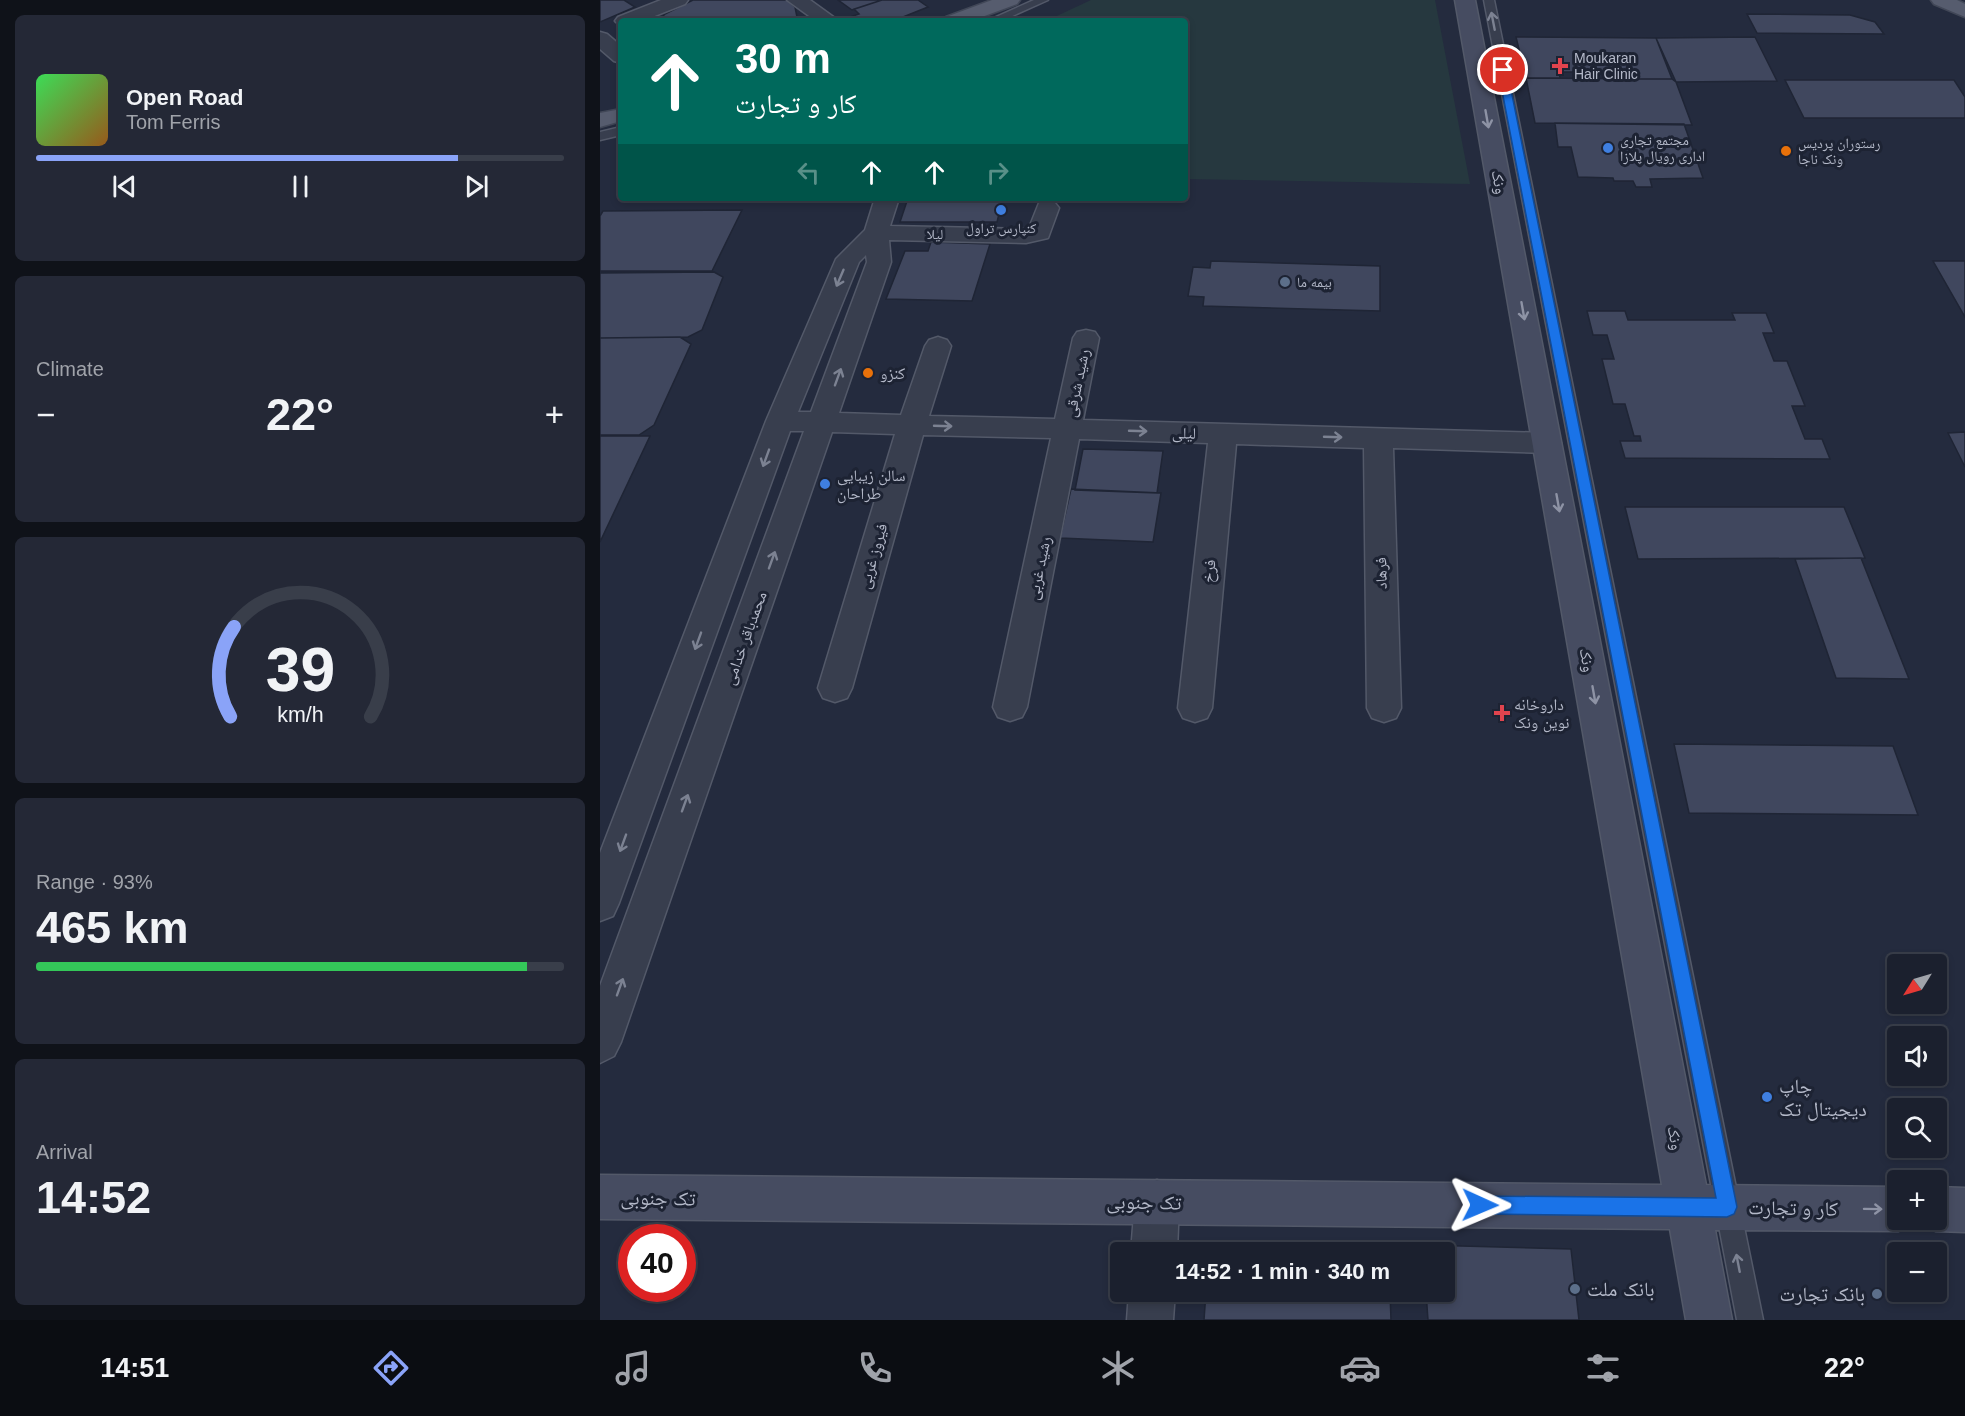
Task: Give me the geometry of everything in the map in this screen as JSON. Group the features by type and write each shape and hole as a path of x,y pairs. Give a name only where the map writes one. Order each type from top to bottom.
{"main road":[{"path":"961,18 1010,0"},
{"name":"ونک","path":"1465,0 1547,443 1708,1207 1709,1320"},
{"path":"1941,0 1965,11"},
{"path":"1957,0 1965,3"},
{"path":"600,120 618,116"},
{"name":"تک جنوبی","path":"600,1197 1708,1207"},
{"name":"کار و تجارت","path":"1708,1207 1887,1209"},
{"path":"1947,1209 1965,1210"}],"street":[{"path":"633,18 678,0"},
{"path":"797,0 824,18"},
{"path":"600,31 618,24"},
{"path":"600,38 618,54"},
{"name":"محمدباقر خدامی","path":"600,1042 879,262 876,233 886,201"},
{"name":"لیلا","path":"876,233 1026,237 1039,232 1047,208"},
{"name":"محمدباقر خدامی","path":"600,903 780,421 848,259 876,233"},
{"name":"رشید شرقی","path":"1068,429 1086,338"},
{"name":"فیروز غربی","path":"835,688 912,425 938,346"},
{"name":"لیلی","path":"780,421 1547,443"},
{"name":"رشید غربی","path":"1010,706 1068,429"},
{"name":"فرخ","path":"1195,708 1222,434"},
{"name":"فرهاد","path":"1378,438 1384,708"},
{"path":"1155,1242 1157,1202"},
{"path":"1150,1320 1151,1302"}],"lane":[{"path":"999,18 1043,0"},
{"path":"1489,0 1708,1207 1750,1320"},
{"path":"600,136 618,131"}],"shaded area":[{"path":"1091,0 1435,0 1470,184 1188,179 1188,18 1052,18"}],"building":[{"path":"600,0 624,0 635,7 600,22"},
{"path":"693,0 787,0 795,7 797,17 661,18"},
{"path":"838,0 882,0 852,10"},
{"path":"882,0 918,0 928,7 900,18 856,18 853,16 859,14 854,9"},
{"path":"1747,14 1850,15 1875,22 1884,34 1757,33"},
{"path":"1516,37 1656,38 1672,79 1636,79 1633,72 1559,72 1560,78 1526,78"},
{"path":"1755,37 1777,81 1676,82 1656,38"},
{"path":"1526,78 1672,79 1676,82 1692,125 1535,123"},
{"path":"1785,80 1954,80 1965,97 1965,118 1804,118"},
{"path":"1555,123 1684,124 1703,178 1650,179 1652,187 1636,187 1633,181 1578,177 1571,147 1558,147"},
{"path":"907,201 1002,201 997,222 900,222"},
{"path":"742,210 712,271 600,271 600,216 603,211"},
{"path":"931,242 990,244 972,301 886,299 905,251 928,251"},
{"name":"بیمه ما","path":"1211,261 1380,266 1380,311 1203,306 1204,297 1188,296 1193,267 1210,268"},
{"path":"1933,261 1965,261 1965,317"},
{"path":"714,272 723,277 702,330 688,337 600,338 600,273"},
{"path":"1587,311 1625,311 1628,320 1735,320 1732,313 1766,313 1774,333 1763,333 1774,361 1787,361 1805,406 1792,406 1805,439 1822,439 1830,459 1625,458 1620,441 1641,441 1640,436 1634,436 1625,404 1613,404 1602,359 1614,359 1607,335 1593,335"},
{"path":"680,337 691,344 654,425 639,435 600,435 600,338"},
{"path":"1965,432 1965,467 1948,433"},
{"path":"600,436 650,436 600,542"},
{"path":"1083,449 1163,451 1157,493 1075,490"},
{"path":"1071,489 1161,493 1153,542 1060,538"},
{"path":"1625,507 1844,507 1865,558 1638,559"},
{"path":"1861,558 1909,679 1836,678 1795,559"},
{"path":"1674,744 1893,746 1918,815 1689,813"},
{"path":"1455,1246 1571,1249 1579,1320 1428,1320 1427,1302 1455,1302"},
{"path":"1205,1302 1390,1302 1391,1320 1204,1320"}],"place":[{"name":"Moukaran Hair Clinic","path":"1560,66"},
{"name":"مجتمع تجاری اداری رویال پلازا","path":"1608,148"},
{"name":"رستوران پردیس ونک ناجا","path":"1786,151"},
{"name":"کنپارس تراول","path":"1001,210"},
{"name":"بیمه ما","path":"1285,282"},
{"name":"کنزو","path":"868,373"},
{"name":"سالن زیبایی طراحان","path":"825,484"},
{"name":"داروخانه نوین ونک","path":"1502,713"},
{"name":"چاپ دیجیتال تک","path":"1767,1097"},
{"name":"بانک ملت","path":"1575,1289"},
{"name":"بانک تجارت","path":"1877,1294"}],"route":[{"path":"1480,1205 1727,1207 1503,70"}]}
